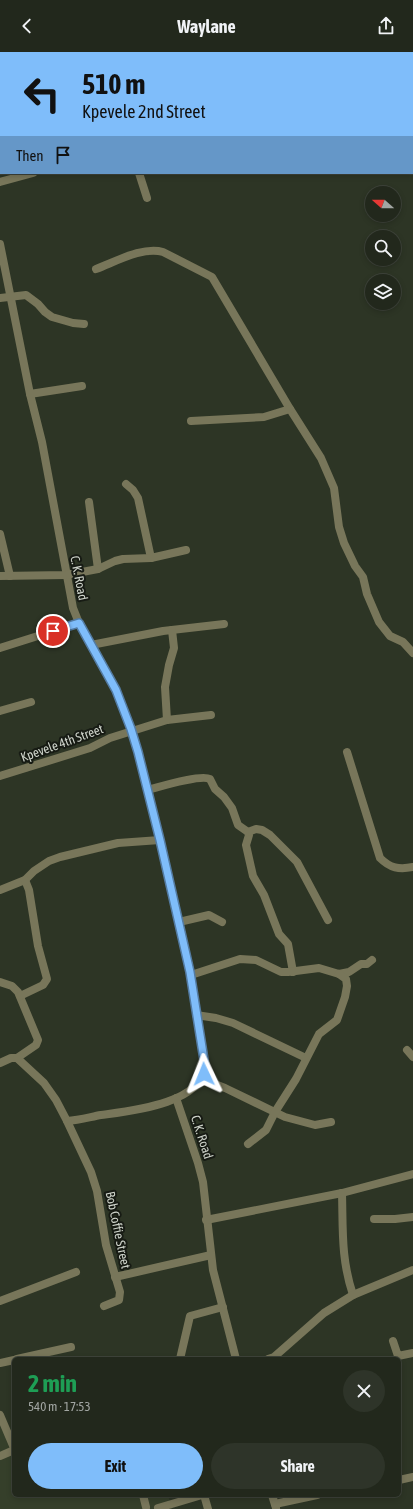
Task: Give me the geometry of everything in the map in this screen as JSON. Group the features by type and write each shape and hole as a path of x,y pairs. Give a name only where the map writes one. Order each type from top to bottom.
{"street":[{"path":"0,182 29,174"},
{"path":"139,174 147,198"},
{"name":"C. K. Road","path":"0,244 30,394 42,442 73,608 79,623 111,679 132,732 160,840 191,975 205,1066 202,1079"},
{"path":"96,269 144,251 156,250 163,252 212,277 290,409 321,458 329,474 334,488 339,528 344,543 355,566 363,577 367,594 379,622 390,636 403,642 413,652"},
{"path":"0,298 26,295 52,317 73,323 84,324"},
{"path":"30,394 82,386"},
{"path":"191,422 264,417 290,409"},
{"path":"126,484 133,490 138,498 152,558"},
{"path":"89,502 98,569"},
{"path":"0,534 10,576"},
{"path":"0,576 66,575 98,569 123,559 152,558 186,550"},
{"path":"0,648 79,623"},
{"path":"91,645 172,630 224,624"},
{"path":"167,720 165,687 174,648 172,630"},
{"path":"0,711 30,702"},
{"name":"Kpevele 4th Street","path":"0,776 90,748 110,738 167,720 211,715"},
{"path":"347,752 380,858 386,864 394,868 403,869 413,867"},
{"path":"147,790 187,780 210,778 215,789 232,808 238,825 248,832"},
{"path":"248,832 256,829 266,833 297,862 328,920"},
{"path":"248,832 249,835 246,845 253,876 264,895 279,934 288,944 293,972"},
{"path":"0,890 24,880 49,861 60,857 118,843 160,840"},
{"path":"20,996 43,985 47,979 38,946 29,890 24,880"},
{"path":"179,922 209,915 222,922"},
{"path":"191,975 240,959 256,960 281,972 293,972 319,968 338,974 346,979 347,986 341,1012 337,1020 319,1034 296,1079 274,1112 264,1132 248,1144"},
{"path":"338,974 349,972 361,964 367,964 372,960"},
{"path":"0,982 12,986 20,996 34,1027 38,1042 17,1058 11,1058 0,1063"},
{"path":"196,1015 216,1018 233,1023 306,1058"},
{"path":"407,1050 413,1057"},
{"name":"Bob Coffie Street","path":"17,1058 32,1071 47,1088 67,1121 84,1155 97,1191 106,1245 115,1278 211,1255"},
{"path":"67,1121 118,1114 152,1107 176,1098 190,1090 202,1079 226,1088 285,1117 315,1125 331,1122"},
{"name":"C. K. Road","path":"176,1098 198,1163 216,1283 236,1357"},
{"path":"206,1220 342,1193 413,1174"},
{"path":"342,1193 345,1264 353,1295"},
{"path":"374,1219 390,1220 413,1217"},
{"path":"274,1357 324,1313 353,1295 413,1270"},
{"path":"0,1301 76,1272"},
{"path":"104,1306 116,1302 120,1297 120,1292 115,1278"},
{"path":"180,1357 190,1316 223,1306"},
{"path":"393,1341 398,1356 413,1353"},
{"path":"24,1357 71,1347"},
{"path":"0,1363 12,1360"},
{"path":"0,1415 12,1444"},
{"path":"0,1456 12,1450"},
{"path":"401,1480 413,1477"},
{"path":"144,1497 146,1507"},
{"path":"158,1508 196,1497"},
{"path":"204,1497 208,1509"},
{"path":"275,1506 310,1497"}],"shaded area":[{"path":"0,1419 12,1442 12,1497 169,1497 172,1509 0,1509"}],"route":[{"path":"53,631 79,623 111,679 131,729 160,840 190,972 205,1066 204,1074"}]}
